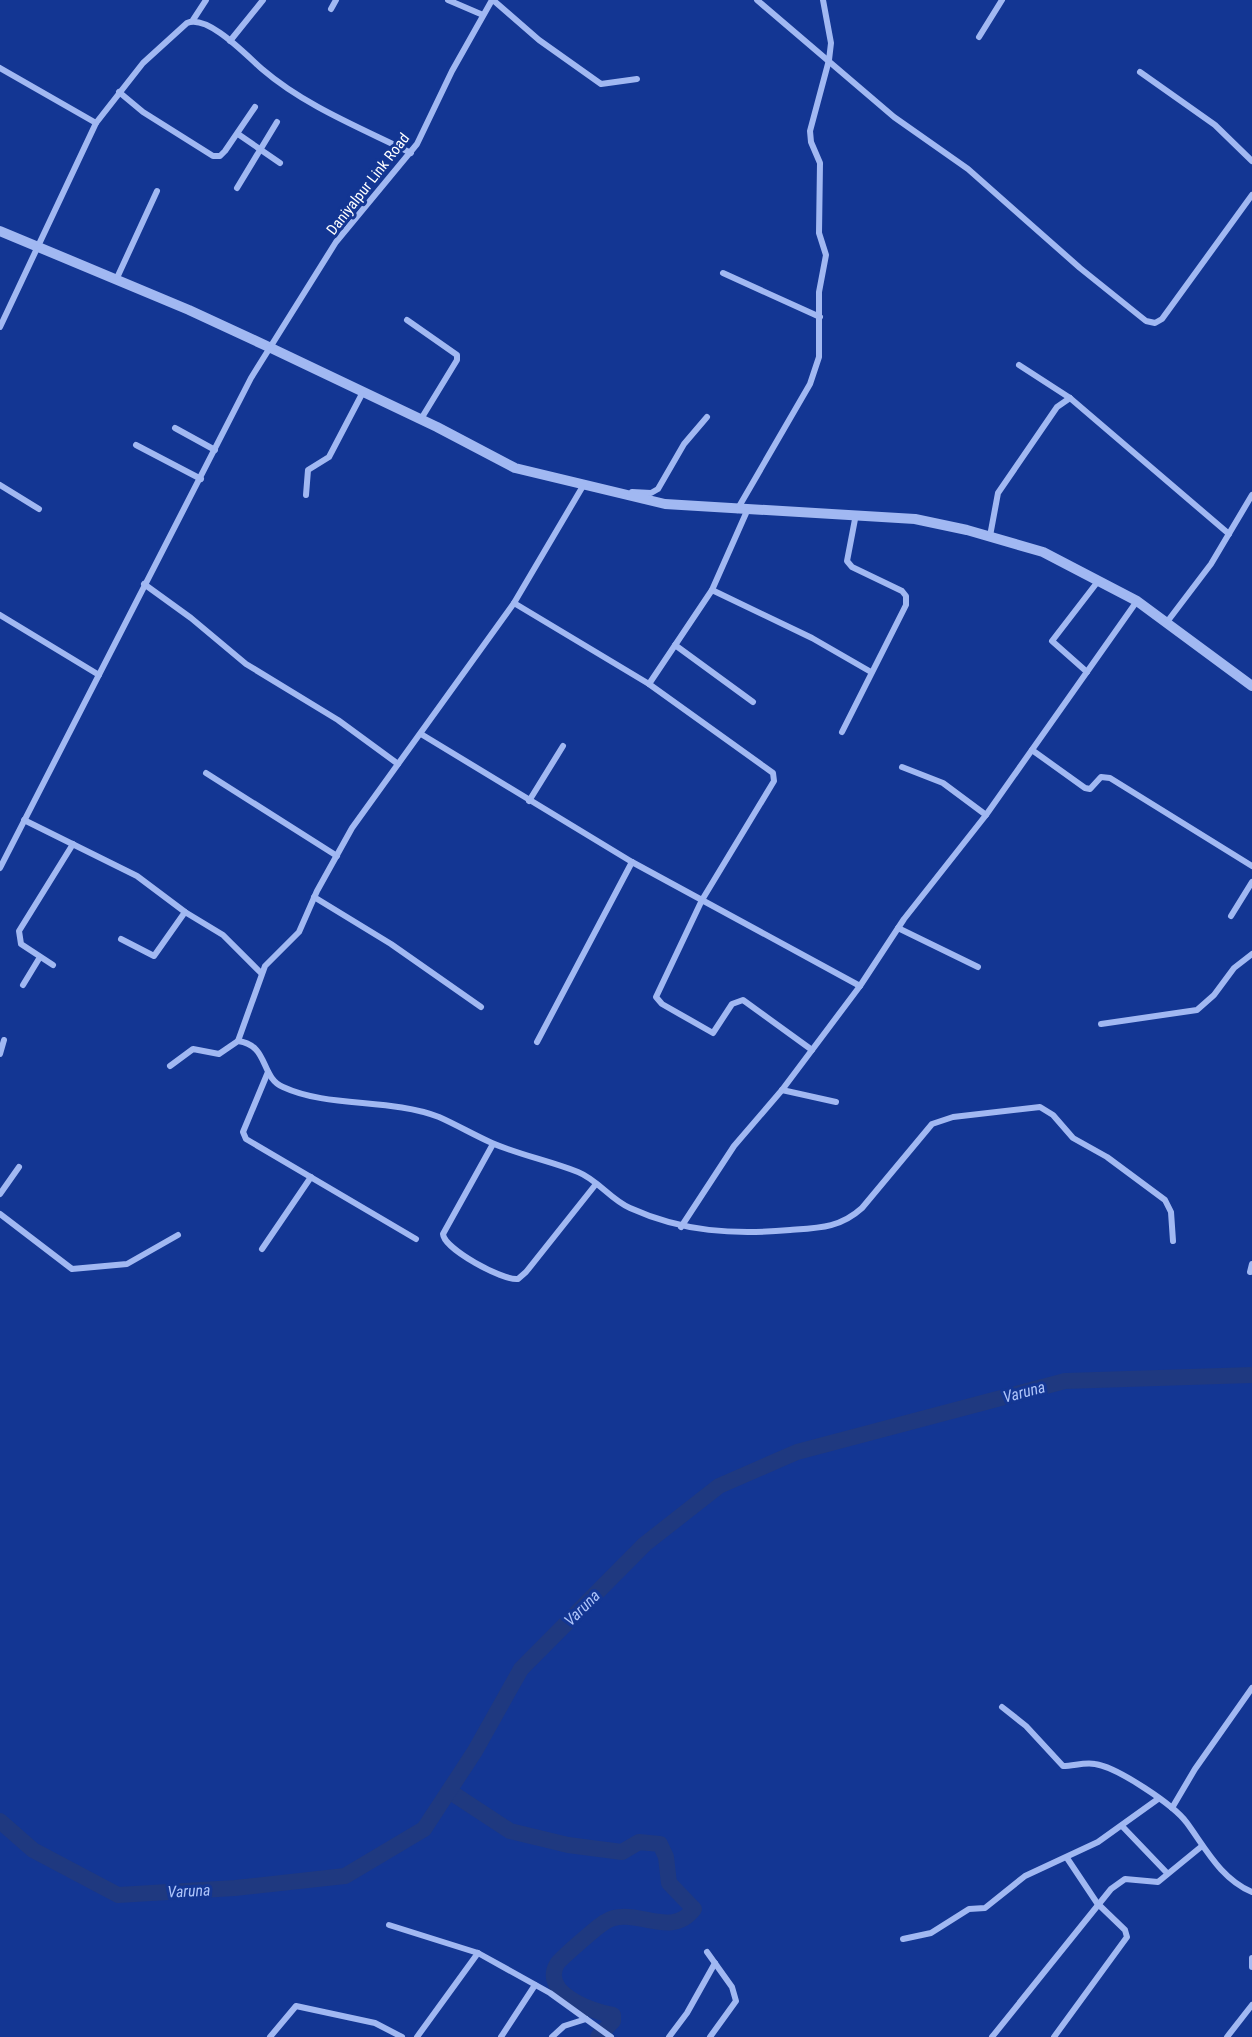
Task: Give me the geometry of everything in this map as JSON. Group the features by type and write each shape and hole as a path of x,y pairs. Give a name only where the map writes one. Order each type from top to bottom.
{"street":[{"path":"0,327 96,123 119,92 157,49 193,20 206,0"},
{"path":"230,40 263,0"},
{"path":"331,9 336,0"},
{"path":"448,0 483,15"},
{"path":"493,0 539,40 601,84 637,80"},
{"name":"Daniyalpur Link Road","path":"0,868 251,378 336,242 411,153 493,0"},
{"path":"757,0 818,49 894,117 975,176 1080,268 1146,321 1155,323 1162,319 1252,195"},
{"path":"649,684 712,590 742,511 816,371 821,345 819,292 826,255 819,233 820,163 810,131 831,43 823,0"},
{"path":"980,37 1002,0"},
{"path":"193,20 230,40 296,94 411,153"},
{"path":"0,68 96,123"},
{"path":"1140,72 1215,125 1252,161"},
{"path":"119,92 150,117 213,156 220,156 238,134 255,106"},
{"path":"237,188 277,122"},
{"path":"238,134 280,163"},
{"path":"116,279 157,191"},
{"path":"0,231 116,279 271,348 421,419 515,468 665,504 742,511 856,514 915,519 990,536 1043,552 1137,601 1252,686"},
{"path":"723,273 820,317"},
{"path":"407,320 457,355 457,360 421,419"},
{"path":"1019,364 1070,398 1229,534"},
{"path":"306,495 308,470 329,457 363,392"},
{"path":"990,536 998,493 1057,407 1070,398"},
{"path":"616,493 655,492 680,451 707,417"},
{"path":"175,428 215,450"},
{"path":"136,445 201,479"},
{"path":"0,485 39,509"},
{"path":"170,1066 193,1049 219,1054 238,1041 261,973 270,960 299,932 314,897 352,828 514,603 583,486"},
{"path":"1167,622 1211,564 1252,495"},
{"path":"842,732 906,605 906,596 902,591 852,567 847,561 856,514"},
{"path":"1087,672 1052,641 1099,580"},
{"path":"144,584 191,618 246,664 338,720 398,764"},
{"path":"712,590 812,638 871,672"},
{"path":"681,1227 734,1146 782,1089 860,986 898,928 986,815 1137,601"},
{"path":"514,603 649,684 734,747 769,769 774,777 767,792 702,900 657,993 659,1001 713,1033 732,1004 743,1000 812,1050"},
{"path":"0,615 99,675"},
{"path":"675,645 753,702"},
{"path":"421,734 632,861 860,986"},
{"path":"529,801 563,746"},
{"path":"1032,750 1085,788 1093,787 1101,777 1110,778 1252,866"},
{"path":"902,767 943,783 986,815"},
{"path":"206,773 337,856"},
{"path":"24,820 137,876 184,912 223,935 261,973"},
{"path":"54,964 21,944 19,931 73,844"},
{"path":"537,1042 632,861"},
{"path":"1231,916 1252,882"},
{"path":"314,897 391,944 481,1007"},
{"path":"120,939 154,956 184,912"},
{"path":"898,928 978,967"},
{"path":"1101,1024 1197,1010 1214,995 1234,968 1252,954"},
{"path":"23,985 40,957"},
{"path":"0,1054 4,1040"},
{"path":"238,1041 261,1054 275,1082 293,1091 424,1113 493,1144 580,1173 625,1206 681,1227 744,1234 834,1227 849,1220 862,1208 925,1129 932,1124 953,1117 1040,1107 1053,1115 1073,1138 1107,1157 1165,1200 1172,1212 1173,1241"},
{"path":"268,1072 243,1136 416,1239"},
{"path":"782,1089 836,1102"},
{"path":"493,1144 443,1234 448,1246 502,1277 518,1279 526,1272 596,1184"},
{"path":"0,1194 19,1167"},
{"path":"262,1249 311,1177"},
{"path":"0,1214 72,1269 127,1264 178,1235"},
{"path":"1250,1272 1252,1264"},
{"path":"1172,1808 1195,1769 1252,1688"},
{"path":"1002,1707 1026,1726 1063,1766 1100,1765 1172,1808 1186,1822 1228,1878 1252,1892"},
{"path":"903,1939 932,1933 969,1908 985,1908 1025,1876 1066,1858 1122,1826 1158,1799"},
{"path":"1122,1826 1167,1873"},
{"path":"992,2037 1111,1888 1125,1880 1158,1882 1202,1846"},
{"path":"1054,2037 1127,1936 1125,1930 1097,1903 1066,1858"},
{"path":"389,1925 478,1953 536,1985 610,2036"},
{"path":"707,1952 732,1987 736,2001 710,2037"},
{"path":"417,2037 478,1953"},
{"path":"1252,1958 1252,1967"},
{"path":"669,2037 687,2013 715,1963"},
{"path":"501,2037 536,1985"},
{"path":"1227,2037 1252,2005"},
{"path":"270,2037 296,2006 375,2023 402,2037"},
{"path":"552,2037 564,2026 586,2019"}],"waterway":[{"name":"Varuna","path":"0,1821 33,1850 118,1895 235,1888 345,1876 424,1829 475,1751 521,1669 645,1544 719,1486 797,1452 1065,1381 1252,1375"},
{"path":"449,1791 510,1831 568,1845 622,1852 639,1842 660,1844 666,1857 669,1883 694,1909 684,1918 674,1922 627,1917 605,1922 557,1964 554,1974 556,1984 562,1992 593,2010 613,2015 613,2021 598,2037"}]}
